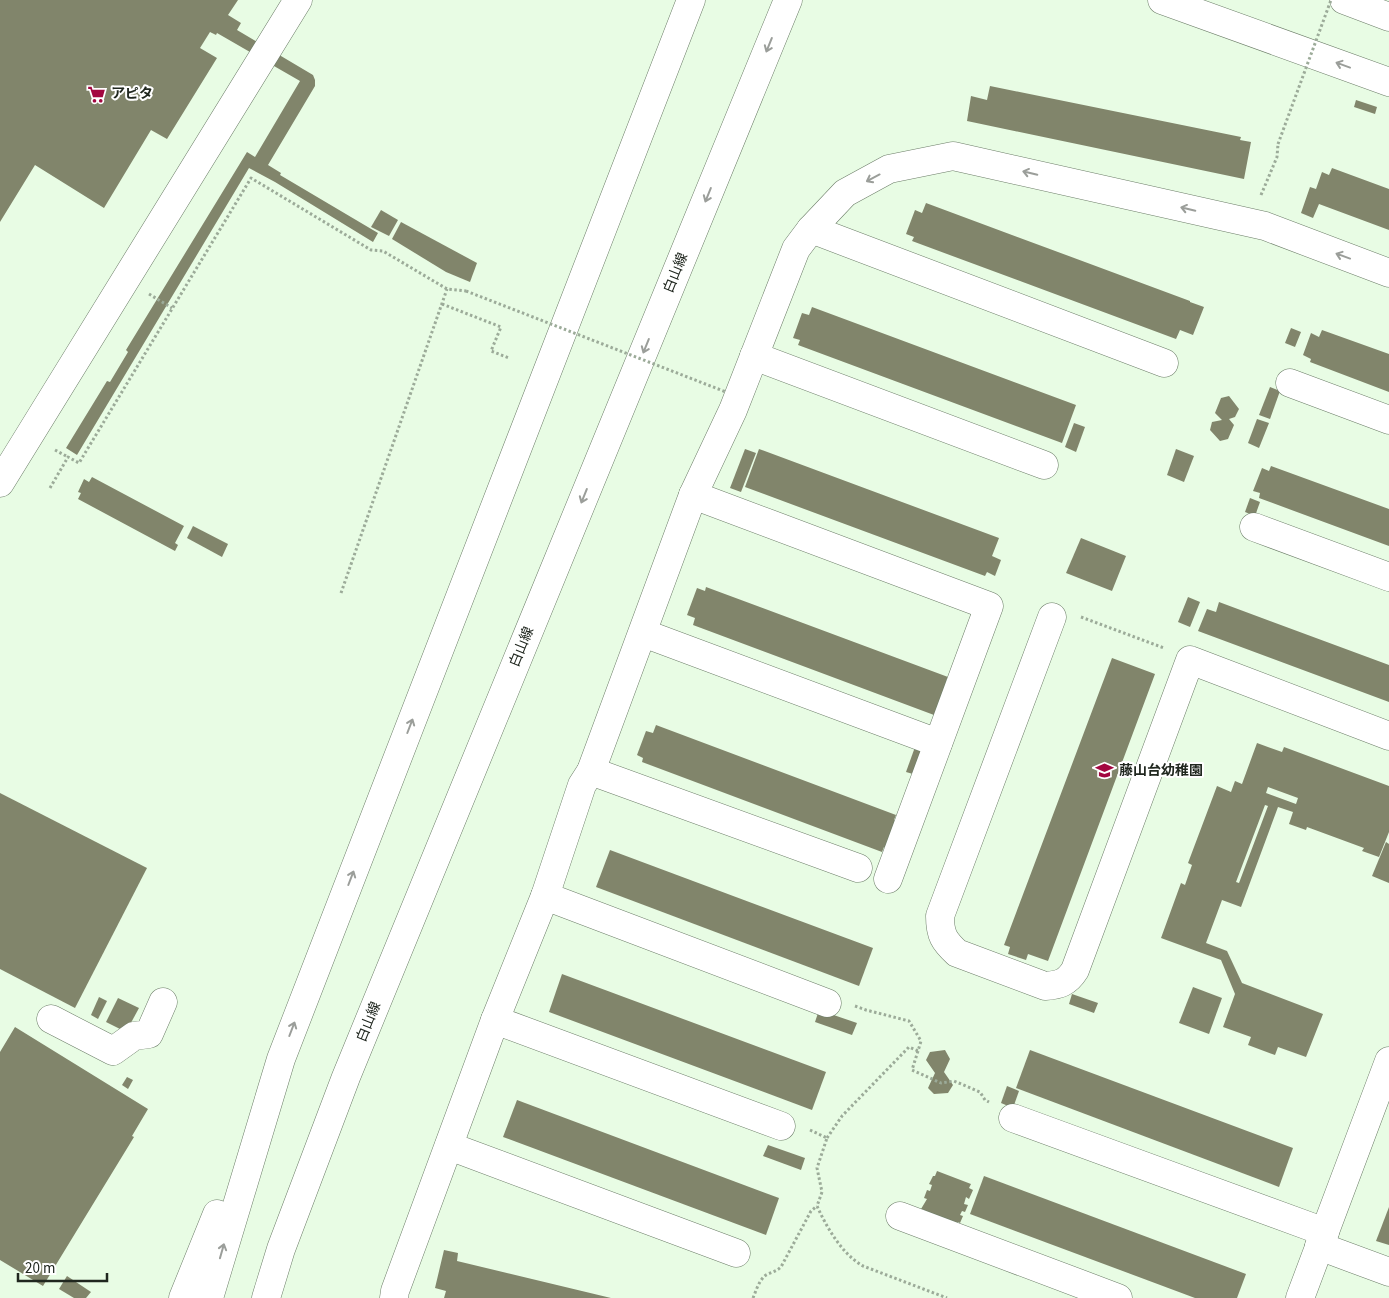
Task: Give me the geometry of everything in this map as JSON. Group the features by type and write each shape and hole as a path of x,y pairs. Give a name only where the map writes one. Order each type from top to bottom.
{"street":[{"path":"0,483 298,0"},
{"path":"183,1298 281,1059 691,0"},
{"name":"白山線","path":"266,1298 281,1249 346,1077 788,0"},
{"path":"1162,0 1389,82"},
{"path":"1344,0 1389,18"},
{"path":"394,1298 496,1020 545,896 582,784 592,771 693,495 734,410 796,249 811,229 845,193 889,169 953,156 1265,226 1389,273"},
{"path":"811,229 1164,363"},
{"path":"754,356 1044,465"},
{"path":"1290,383 1389,420"},
{"path":"693,495 989,606 888,878"},
{"path":"1254,527 1389,577"},
{"path":"1052,617 940,916 940,929 946,942 957,953 1045,986 1059,985 1070,979 1075,970 1190,660 1389,736"},
{"path":"643,633 938,744"},
{"path":"592,771 858,868"},
{"path":"545,896 827,1003"},
{"path":"51,1019 113,1052 134,1036 150,1034 163,1002"},
{"path":"496,1020 781,1126"},
{"path":"209,1298 281,1059"},
{"path":"1300,1298 1389,1061"},
{"path":"1012,1118 1322,1239 1389,1272"},
{"path":"449,1146 736,1253"},
{"path":"900,1216 1118,1298"}],"path":[{"path":"1260,199 1277,157 1278,144 1331,0"},
{"path":"54,449 79,463 250,178 370,250 383,251 447,289 466,291 726,392"},
{"path":"341,593 447,289"},
{"path":"149,294 172,308"},
{"path":"442,304 500,327 491,351 509,358"},
{"path":"722,400 728,387"},
{"path":"50,488 68,457"},
{"path":"1052,617 1056,610 1067,612 1182,655 1190,660"},
{"path":"827,1003 830,996 866,1010 909,1021 921,1041 912,1070 941,1082 954,1081 980,1092 985,1100 1010,1110 1012,1118"},
{"path":"753,1298 766,1276 776,1272 781,1267 811,1211 817,1206 822,1192 817,1168 826,1138 842,1116 909,1047 918,1051"},
{"path":"781,1126 791,1122 826,1138"},
{"path":"817,1206 825,1225 854,1261 947,1298"}],"building":[{"name":"アピタ","path":"0,0 238,0 228,15 241,23 237,30 313,75 315,80 315,86 268,165 281,173 280,175 378,233 373,242 249,168 77,455 66,448 107,381 110,382 128,352 126,350 247,152 255,157 300,81 217,33 216,35 210,32 200,48 217,58 167,139 151,130 104,208 35,165 0,222"},
{"path":"990,86 1241,137 1240,140 1251,142 1244,179 967,121 971,96 987,100"},
{"path":"1356,100 1377,107 1375,114 1354,107"},
{"path":"1332,168 1389,189 1389,230 1319,204 1313,218 1301,213 1310,187 1316,189 1322,172 1329,175"},
{"path":"926,203 1204,307 1193,335 1180,330 1176,339 912,241 914,237 906,234 915,210 922,213"},
{"path":"381,210 398,220 389,236 371,227"},
{"path":"401,222 477,263 470,282 446,272 392,239"},
{"path":"812,307 1076,405 1062,443 798,345 800,340 793,338 802,313 809,315"},
{"path":"1291,328 1301,332 1295,347 1285,343"},
{"path":"1322,330 1389,354 1389,392 1310,362 1311,359 1303,355 1311,333 1319,337"},
{"path":"1270,387 1280,391 1270,419 1259,415"},
{"path":"1229,396 1239,409 1235,417 1229,419 1234,425 1228,439 1220,441 1210,430 1212,422 1222,420 1215,413 1221,398"},
{"path":"1257,419 1269,423 1259,448 1248,443"},
{"path":"1074,423 1085,427 1076,452 1065,447"},
{"path":"745,449 756,453 741,492 730,488"},
{"path":"759,449 999,538 992,556 1001,560 995,576 987,572 985,576 745,487"},
{"path":"1176,449 1194,456 1184,482 1167,475"},
{"path":"1271,466 1389,509 1389,546 1259,498 1260,493 1253,491 1262,468 1269,471"},
{"path":"92,477 184,526 175,543 178,545 175,551 78,499 81,493 78,492 84,479 89,482"},
{"path":"1250,498 1260,502 1255,516 1245,512"},
{"path":"193,526 228,544 222,557 187,538"},
{"path":"1081,538 1126,556 1112,591 1066,573"},
{"path":"706,587 948,677 946,681 953,684 945,705 939,702 934,715 693,625 695,618 687,615 697,588 705,591"},
{"path":"1188,597 1200,602 1190,627 1178,622"},
{"path":"1219,602 1389,665 1389,702 1198,631 1207,609 1216,612"},
{"path":"1112,658 1155,674 1048,961 1028,954 1026,960 1008,954 1010,947 1004,945"},
{"path":"656,725 896,815 894,820 903,823 894,850 884,847 882,852 642,762 643,758 637,755 646,731 653,733"},
{"path":"1257,743 1282,752 1284,747 1389,786 1389,832 1379,857 1362,851 1364,848 1307,827 1306,830 1289,824 1293,812 1278,807 1241,907 1222,900 1206,943 1227,951 1242,983 1323,1014 1306,1057 1278,1047 1275,1055 1248,1045 1251,1037 1223,1027 1235,994 1221,960 1161,938 1181,883 1185,885 1192,865 1188,863 1217,786 1231,792 1235,781 1242,784","holes":["1268,787 1298,798 1296,804 1266,793","1265,805 1268,806 1239,883 1236,882"]},
{"path":"915,747 929,752 920,776 906,772"},
{"path":"0,793 147,868 75,1008 0,969"},
{"path":"1386,842 1389,844 1389,883 1372,876"},
{"path":"610,850 873,948 859,986 596,887"},
{"path":"562,974 826,1072 812,1110 549,1012"},
{"path":"1193,987 1222,998 1209,1034 1179,1023"},
{"path":"1072,994 1098,1003 1094,1013 1069,1004"},
{"path":"99,997 107,1001 98,1019 91,1015"},
{"path":"118,998 139,1008 126,1032 106,1022"},
{"path":"819,1010 857,1023 852,1035 815,1022"},
{"path":"15,1027 148,1109 132,1136 134,1137 43,1286 0,1260 0,1052"},
{"path":"945,1050 950,1059 944,1072 953,1085 948,1093 934,1094 928,1088 935,1073 926,1060 930,1052"},
{"path":"1030,1050 1293,1148 1279,1187 1016,1088"},
{"path":"127,1077 133,1080 128,1089 122,1085"},
{"path":"1007,1086 1019,1091 1013,1108 1001,1103"},
{"path":"517,1100 779,1198 766,1235 503,1137"},
{"path":"768,1145 805,1158 801,1170 763,1156"},
{"path":"937,1171 971,1184 969,1188 973,1190 969,1199 966,1197 964,1204 968,1205 965,1212 962,1211 960,1215 963,1216 960,1223 958,1222 956,1226 923,1213 924,1210 921,1209 927,1199 924,1198 927,1190 930,1191 932,1185 929,1184"},
{"path":"984,1176 1246,1274 1237,1298 1195,1298 970,1214"},
{"path":"1389,1207 1389,1245 1376,1241"},
{"path":"444,1250 458,1253 457,1261 611,1298 444,1298 446,1291 435,1288"},
{"path":"67,1276 91,1292 86,1298 74,1298 59,1289"}],"place":[{"name":"アピタ","path":"97,94"},
{"name":"藤山台幼稚園","path":"1105,771"}]}
